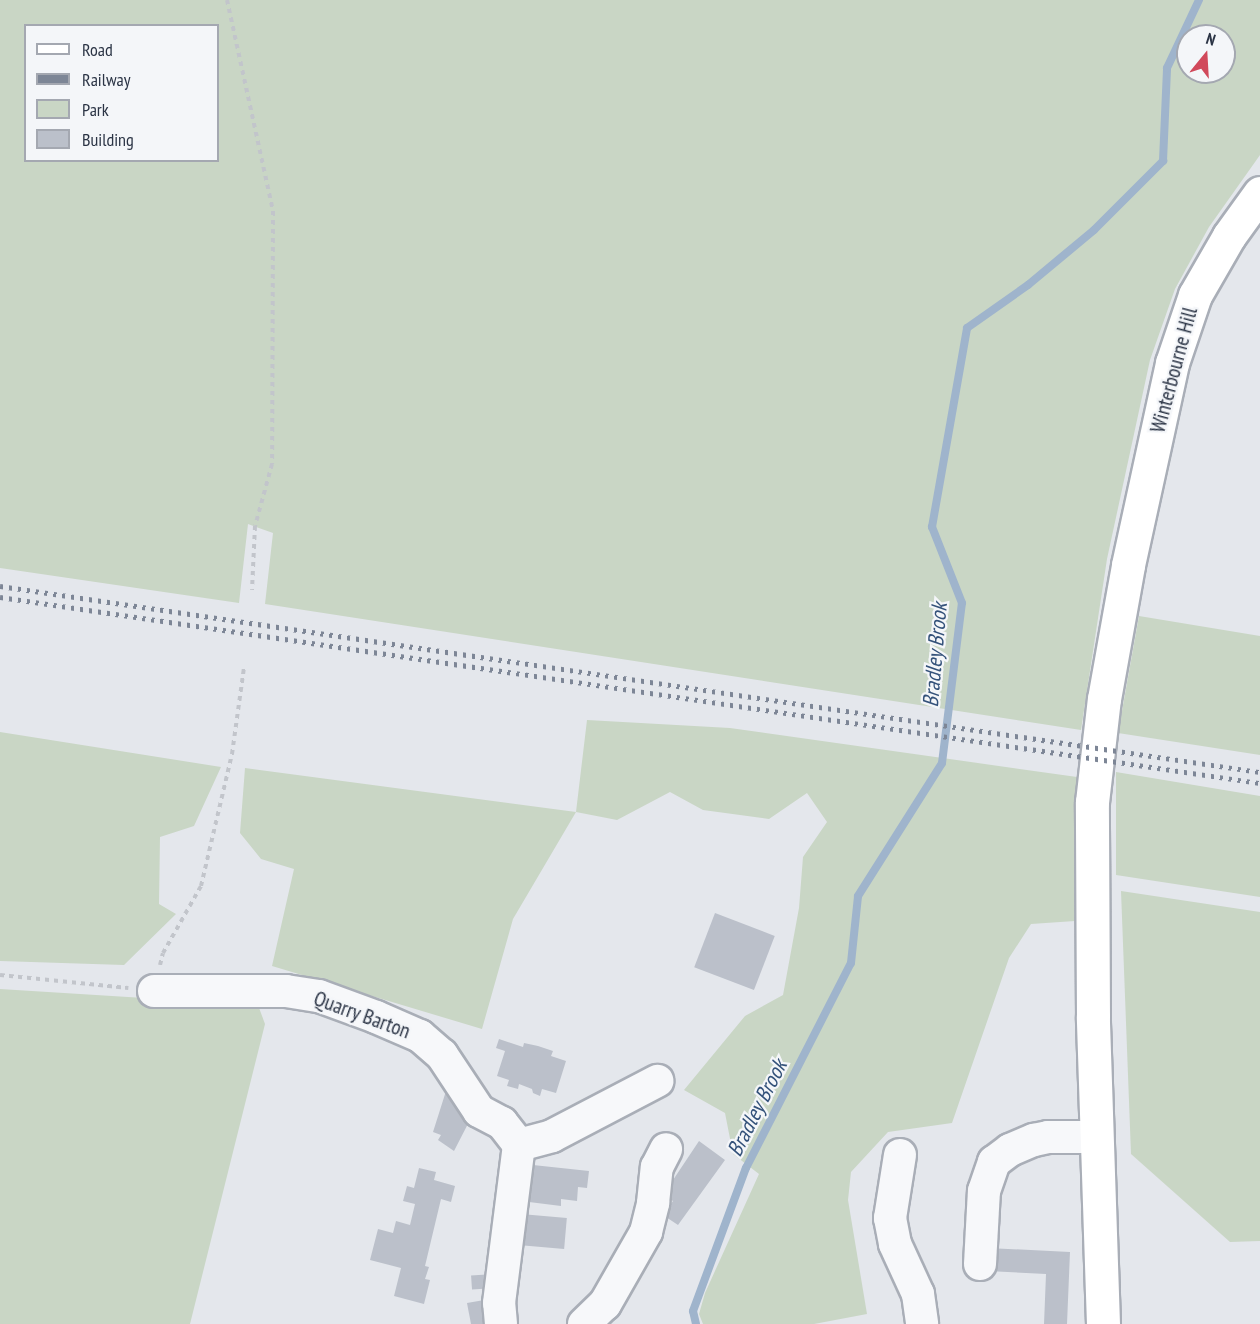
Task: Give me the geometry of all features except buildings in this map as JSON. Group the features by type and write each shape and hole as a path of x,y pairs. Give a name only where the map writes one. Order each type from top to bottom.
{"main road":[{"name":"Winterbourne Hill","path":"1103,1324 1093,1017 1092,802 1104,699 1128,565 1172,363 1195,295 1229,236 1260,193"}],"street":[{"name":"Quarry Barton","path":"154,991 286,991 319,996 376,1017 420,1036 442,1055 479,1111 502,1123 519,1145"},
{"path":"501,1324 499,1303 519,1145 552,1136 657,1081"},
{"path":"980,1264 984,1191 994,1162 1010,1150 1034,1140 1097,1137"},
{"path":"584,1324 604,1304 646,1232 653,1203 657,1167 666,1149"},
{"path":"900,1155 890,1218 895,1244 918,1294 922,1324"}],"path":[{"path":"227,0 273,211 272,464 255,526 252,590"},
{"path":"0,975 154,991 163,953 201,886 232,754 244,668"}],"green space":[{"path":"0,0 1260,0 1260,155 1209,227 1175,289 1150,360 1107,559 1081,730 265,604 273,533 248,524 239,603 0,568"},
{"path":"1139,616 1260,636 1260,755 1118,733"},
{"path":"587,720 730,728 1077,777 1075,921 1031,924 1009,958 952,1123 888,1132 851,1172 848,1200 867,1314 814,1324 703,1324 699,1314 705,1293 759,1174 733,1154 725,1113 684,1090 745,1016 783,995 799,908 803,857 827,822 807,793 769,819 703,810 670,792 617,820 576,812"},
{"path":"0,732 221,767 194,826 160,837 159,904 176,914 124,965 0,961"},
{"path":"245,768 576,812 513,919 482,1029 272,966 294,869 261,859 240,833"},
{"path":"1116,772 1260,796 1260,897 1116,875"},
{"path":"1121,891 1260,912 1260,1241 1230,1242 1131,1154"},
{"path":"0,989 258,1005 265,1024 190,1324 0,1324"}],"waterway":[{"name":"Bradley Brook","path":"696,1324 693,1311 746,1168 851,963 858,896 942,763 962,603 932,527 967,328 1028,285 1094,230 1163,161 1167,68 1199,0"}],"railway":[{"path":"0,586 1260,772"},
{"path":"0,597 1260,783"}]}
